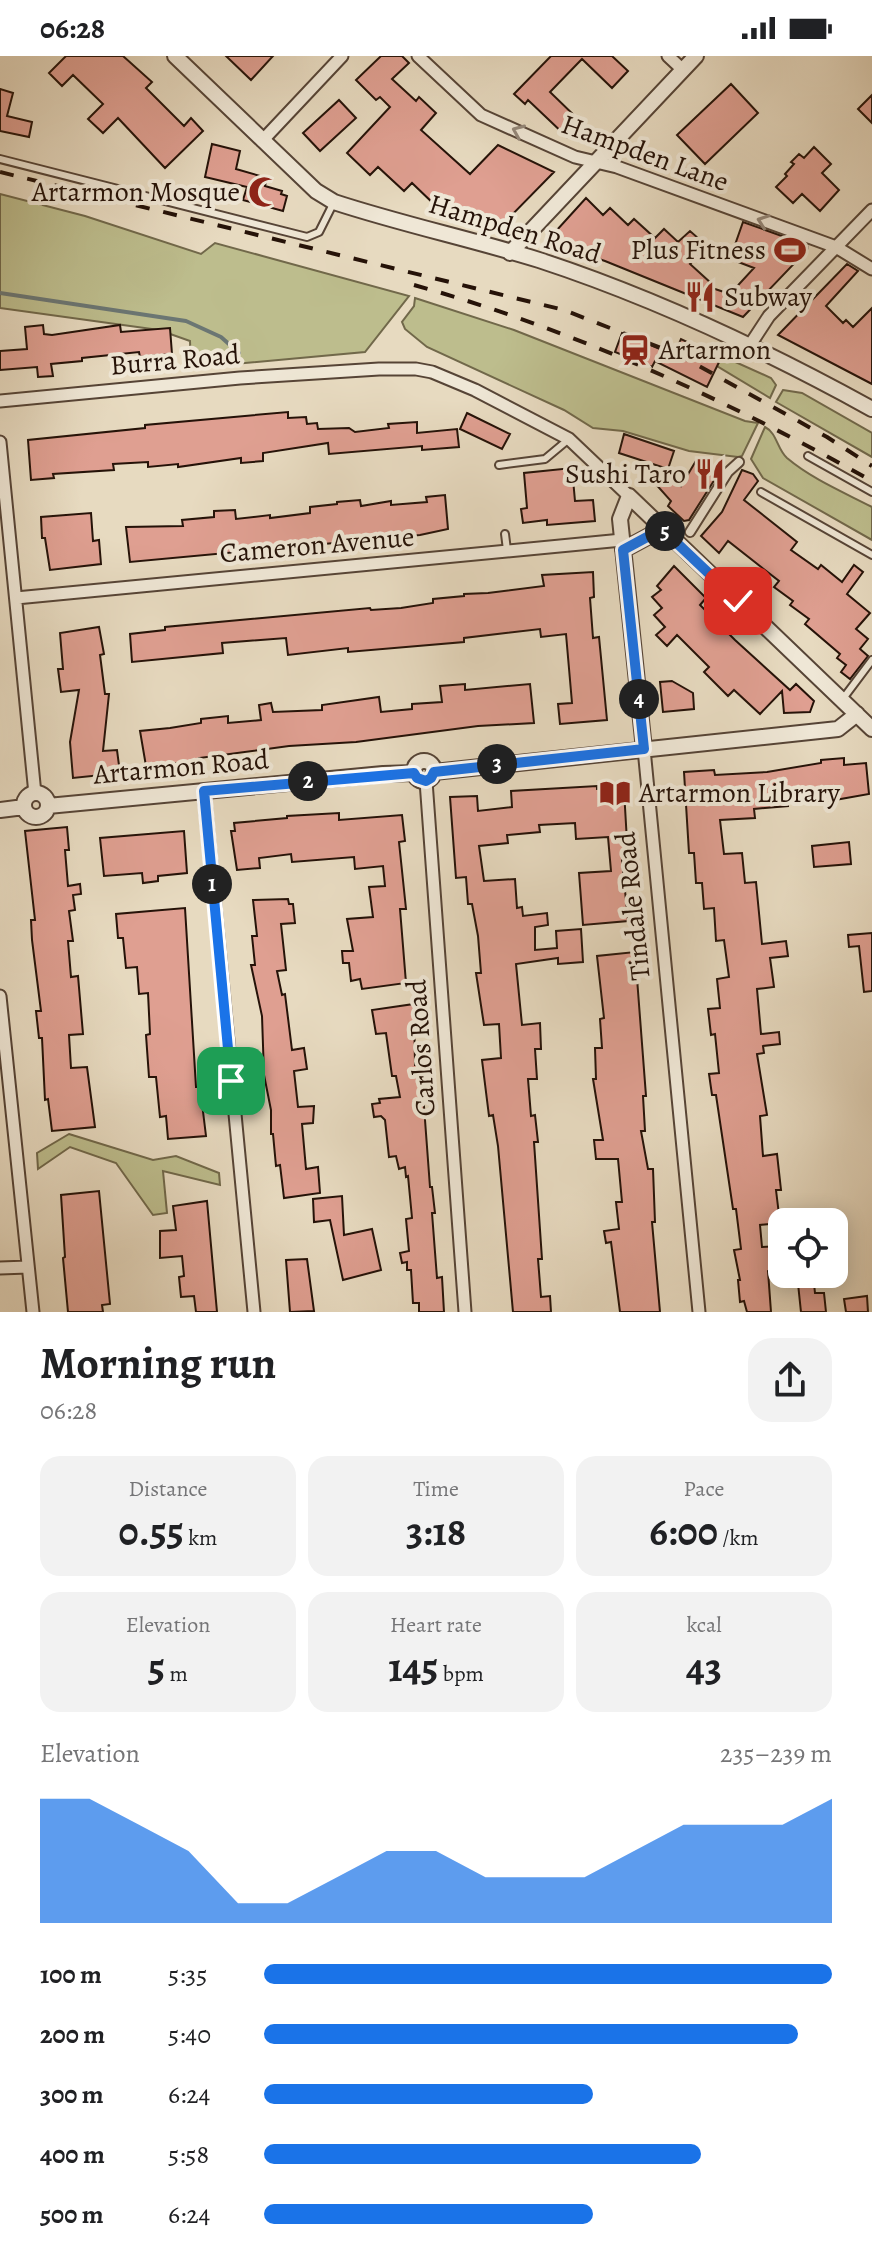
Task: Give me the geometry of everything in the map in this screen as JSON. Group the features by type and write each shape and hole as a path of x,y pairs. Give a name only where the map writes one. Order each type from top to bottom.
{"street":[{"name":"Hampden Road","path":"175,56 316,191 334,202 510,253 622,290 750,345 872,409"},
{"path":"262,141 342,56"},
{"name":"Hampden Lane","path":"418,56 481,115 594,163 617,167 836,247 872,269"},
{"path":"668,56 683,70"},
{"path":"510,253 696,56"},
{"path":"750,345 769,316 872,210"},
{"name":"Burra Road","path":"0,401 240,378 397,369 432,372 475,390 569,439 629,496"},
{"path":"0,442 35,794"},
{"path":"690,532 728,472 739,462"},
{"path":"629,496 872,729"},
{"name":"Tindale Road","path":"629,496 620,519 622,545 699,1312"},
{"path":"622,545 662,529"},
{"name":"Cameron Avenue","path":"16,598 507,551 622,545"},
{"name":"Artarmon Road","path":"48,806 424,775 838,729 857,714"},
{"name":"Carlos Road","path":"424,775 465,1312"},
{"path":"204,791 254,1312"},
{"path":"35,794 44,797 48,806 37,817 30,816 24,807 26,798 35,794"},
{"path":"0,810 24,807"},
{"path":"0,996 33,1312"},
{"path":"0,1268 28,1267"}],"lane":[{"path":"0,159 307,237 319,232 334,202"},
{"path":"499,465 545,459 569,439"},
{"path":"808,456 872,492"},
{"path":"761,492 872,555"},
{"path":"505,534 507,551"},
{"path":"842,700 872,660"}],"green space":[{"path":"0,194 85,216 201,254 215,243 409,296 365,352 191,368 190,341 159,330 0,308"},
{"path":"415,298 514,330 745,421 758,423 742,456 738,457 689,451 623,431 593,428 564,410 427,347 405,329 402,322 414,306"},
{"path":"722,356 771,378 776,385 770,398 717,366"},
{"path":"783,390 802,393 872,433 872,457 776,402"},
{"path":"765,427 787,458 797,466 872,507 872,540 763,478 751,459"},
{"path":"69,1134 153,1160 176,1156 219,1173 220,1185 163,1171 167,1213 153,1215 116,1163 70,1147 38,1169 37,1153"}],"building":[{"path":"66,56 123,56 152,82 146,88 184,126 191,118 203,131 165,168 118,118 103,133 88,119 103,104 73,75 62,86 49,73"},
{"path":"226,56 273,56 251,80"},
{"path":"381,56 402,56 409,63 392,79 416,101 419,97 436,113 421,130 470,174 498,145 554,172 501,226 436,206 412,183 404,191 378,167 370,175 347,153 390,107 380,97 376,100 356,80"},
{"path":"551,56 612,56 628,71 612,88 582,59 550,92 581,122 567,137 528,100 525,104 514,94"},
{"path":"731,84 758,113 705,164 677,135"},
{"path":"0,89 13,93 7,116 32,122 29,137 0,131"},
{"path":"872,95 872,123 858,109"},
{"path":"339,100 356,118 320,151 303,133"},
{"path":"212,144 240,151 236,169 267,178 265,186 282,191 281,194 287,196 283,211 243,200 247,187 205,177"},
{"path":"814,147 831,164 822,173 839,190 820,211 802,194 793,203 776,187 787,176 785,174 794,164 791,162 799,154 804,158"},
{"path":"586,198 603,215 610,208 628,225 634,219 655,238 664,229 678,242 690,231 707,246 690,264 712,284 712,288 730,294 754,268 730,259 743,222 807,245 808,249 743,317 605,261 546,242"},
{"path":"847,264 858,271 826,306 843,323 846,320 853,327 872,308 872,384 778,335"},
{"path":"43,325 44,334 52,335 120,325 121,332 170,328 172,354 140,357 139,352 82,358 82,361 51,364 53,376 38,377 37,367 0,370 0,351 27,349 25,327"},
{"path":"622,333 674,355 681,339 721,358 707,387 655,361 652,367 615,352"},
{"path":"288,412 288,418 306,417 307,424 317,423 318,429 349,428 355,432 389,428 388,424 417,422 417,433 457,429 459,447 422,450 422,446 329,454 328,443 263,453 263,461 241,463 241,458 178,467 178,464 148,467 148,462 113,464 114,470 53,474 54,478 31,480 28,440"},
{"path":"467,413 510,434 502,449 460,429"},
{"path":"624,434 674,451 668,469 619,453"},
{"path":"697,459 718,470 689,520 684,521 668,506 671,501 653,481 666,469 681,486"},
{"path":"572,468 575,501 593,500 595,521 547,525 547,520 523,523 521,509 527,508 524,473"},
{"path":"742,470 753,474 758,481 744,500 797,542 791,550 818,569 821,565 842,582 854,565 863,572 847,594 870,613 856,629 868,639 860,649 868,656 850,679 841,672 846,665 837,658 840,654 805,624 809,619 790,605 793,601 774,587 779,581 728,541 719,553 701,536 722,512"},
{"path":"445,495 448,529 420,535 130,562 126,527 183,526 182,520 214,517 214,511 235,510 236,519 270,515 270,518 310,513 310,507 337,502 360,500 361,506 391,501 391,505 427,502 426,497"},
{"path":"91,513 93,541 99,540 101,564 50,570 45,538 42,538 41,517"},
{"path":"674,566 706,598 700,605 735,640 790,690 796,684 814,701 810,712 784,713 782,691 760,714 734,690 728,696 704,672 709,667 677,635 667,646 656,635 665,627 654,615 662,608 652,597 661,590 657,586"},
{"path":"593,572 594,597 590,598 593,638 599,637 607,720 560,724 558,704 572,703 566,634 541,637 540,629 464,638 464,642 348,652 348,648 288,655 286,638 222,643 223,653 132,662 130,634 165,630 165,627 370,608 401,608 464,594 544,586 542,575"},
{"path":"99,627 104,654 100,655 105,694 109,694 103,751 117,750 120,773 73,778 70,742 79,690 61,692 58,669 63,669 60,633"},
{"path":"672,681 693,693 694,709 663,712 660,682"},
{"path":"465,684 465,690 530,684 534,723 289,746 199,758 200,761 146,766 140,731 228,716 228,723 261,720 259,705 271,703 273,712 322,710 322,705 379,697 381,712 412,709 412,704 442,702 440,686"},
{"path":"844,758 844,765 866,763 869,794 835,800 835,790 787,793 788,806 754,809 755,818 720,820 724,854 742,853 745,883 756,882 762,944 786,941 788,956 770,958 774,987 757,989 761,1034 779,1032 780,1044 763,1046 764,1053 757,1054 767,1115 760,1116 763,1156 777,1154 781,1190 776,1190 778,1208 768,1208 768,1224 760,1225 762,1247 768,1247 771,1312 747,1312 744,1301 740,1302 740,1280 734,1250 741,1249 736,1209 733,1209 716,1095 712,1095 709,1074 719,1073 715,1034 711,1035 708,1009 720,1008 717,979 729,977 724,940 716,941 714,908 704,909 702,883 696,883 694,853 689,853 684,772 714,770 715,775 767,772 821,763 821,760"},
{"path":"597,786 597,789 619,787 624,790 628,859 622,860 628,921 583,925 579,873 611,871 608,837 576,839 575,823 539,825 540,832 507,835 508,843 479,846 484,881 515,879 517,908 522,907 523,916 547,913 548,925 535,927 535,950 557,948 556,931 581,929 583,962 558,964 558,958 516,964 522,1025 540,1023 541,1049 535,1049 537,1079 528,1079 531,1116 535,1115 538,1142 534,1142 542,1259 538,1259 541,1297 550,1296 551,1312 513,1312 498,1146 493,1115 489,1116 482,1060 501,1058 499,1024 484,1025 476,973 481,973 478,936 472,904 468,904 466,877 456,878 450,797 477,796 478,811 512,807 511,791"},
{"path":"339,813 339,820 402,815 405,841 399,842 406,909 400,909 406,983 362,989 360,979 351,981 349,963 343,963 342,951 353,951 347,919 373,917 369,887 385,886 383,866 355,869 354,857 292,862 291,854 259,858 260,868 237,870 231,831 235,831 234,823"},
{"path":"67,827 68,886 80,884 81,894 73,895 75,910 69,911 73,941 68,941 71,977 78,976 83,1034 69,1035 71,1068 87,1067 95,1127 52,1131 48,1099 45,1100 42,1038 39,1038 36,1011 41,1011 32,940 31,920 35,920 25,831"},
{"path":"184,831 187,873 158,876 158,881 143,883 142,873 104,876 100,838"},
{"path":"849,842 851,864 814,867 812,846"},
{"path":"288,899 289,904 293,904 295,923 281,924 286,970 277,971 282,995 285,994 292,1050 304,1048 307,1069 294,1071 298,1107 314,1106 313,1123 302,1124 306,1169 318,1167 320,1193 284,1198 280,1165 276,1166 271,1134 271,1110 264,1075 262,1016 251,965 255,965 252,936 257,936 253,900"},
{"path":"185,908 196,1087 200,1087 206,1136 168,1139 166,1116 160,1117 156,1077 149,1077 146,1035 150,1034 148,993 139,994 137,967 126,968 123,938 118,938 116,914"},
{"path":"872,933 872,991 864,992 859,946 849,947 848,935"},
{"path":"635,952 646,1096 643,1096 645,1131 641,1131 648,1169 653,1169 655,1222 652,1222 660,1312 620,1312 611,1242 606,1243 604,1231 619,1229 616,1202 622,1202 618,1159 596,1159 594,1140 603,1140 593,1079 596,1079 595,1048 602,1048 600,1019 604,1018 597,956"},
{"path":"414,1004 415,1065 420,1065 435,1213 432,1213 437,1278 442,1277 444,1312 419,1312 419,1303 413,1303 411,1270 407,1270 407,1262 402,1263 400,1253 409,1251 406,1219 412,1218 408,1176 405,1167 399,1169 396,1156 389,1157 385,1120 381,1116 374,1117 372,1104 380,1103 379,1099 400,1097 396,1076 392,1076 386,1033 376,1034 372,1010"},
{"path":"99,1191 110,1304 102,1305 103,1312 68,1312 61,1195"},
{"path":"342,1196 344,1235 372,1229 381,1270 343,1280 330,1220 314,1222 313,1199"},
{"path":"207,1201 217,1312 196,1312 194,1296 181,1297 179,1277 184,1276 182,1256 160,1258 160,1231 176,1230 173,1206"},
{"path":"307,1259 314,1311 290,1312 286,1260"},
{"path":"798,1288 814,1288 815,1293 824,1293 826,1312 801,1312"},
{"path":"867,1296 868,1312 846,1312 844,1299"}],"waterway":[{"path":"0,293 186,321 221,337 239,353"}],"railway":[{"path":"0,172 564,310 679,355 827,437 872,466"},
{"path":"414,285 591,345 706,395 872,481"}],"place":[{"name":"Artarmon Mosque","path":"264,192"},
{"name":"Plus Fitness","path":"790,250"},
{"name":"Subway","path":"700,297"},
{"name":"Artarmon","path":"635,350"},
{"name":"Sushi Taro","path":"710,474"},
{"name":"Artarmon Library","path":"615,793"}],"route":[{"path":"231,1081 204,791 383,774 414,773 417,778 426,781 434,772 466,767 644,749 623,550 662,529 738,601"}]}
